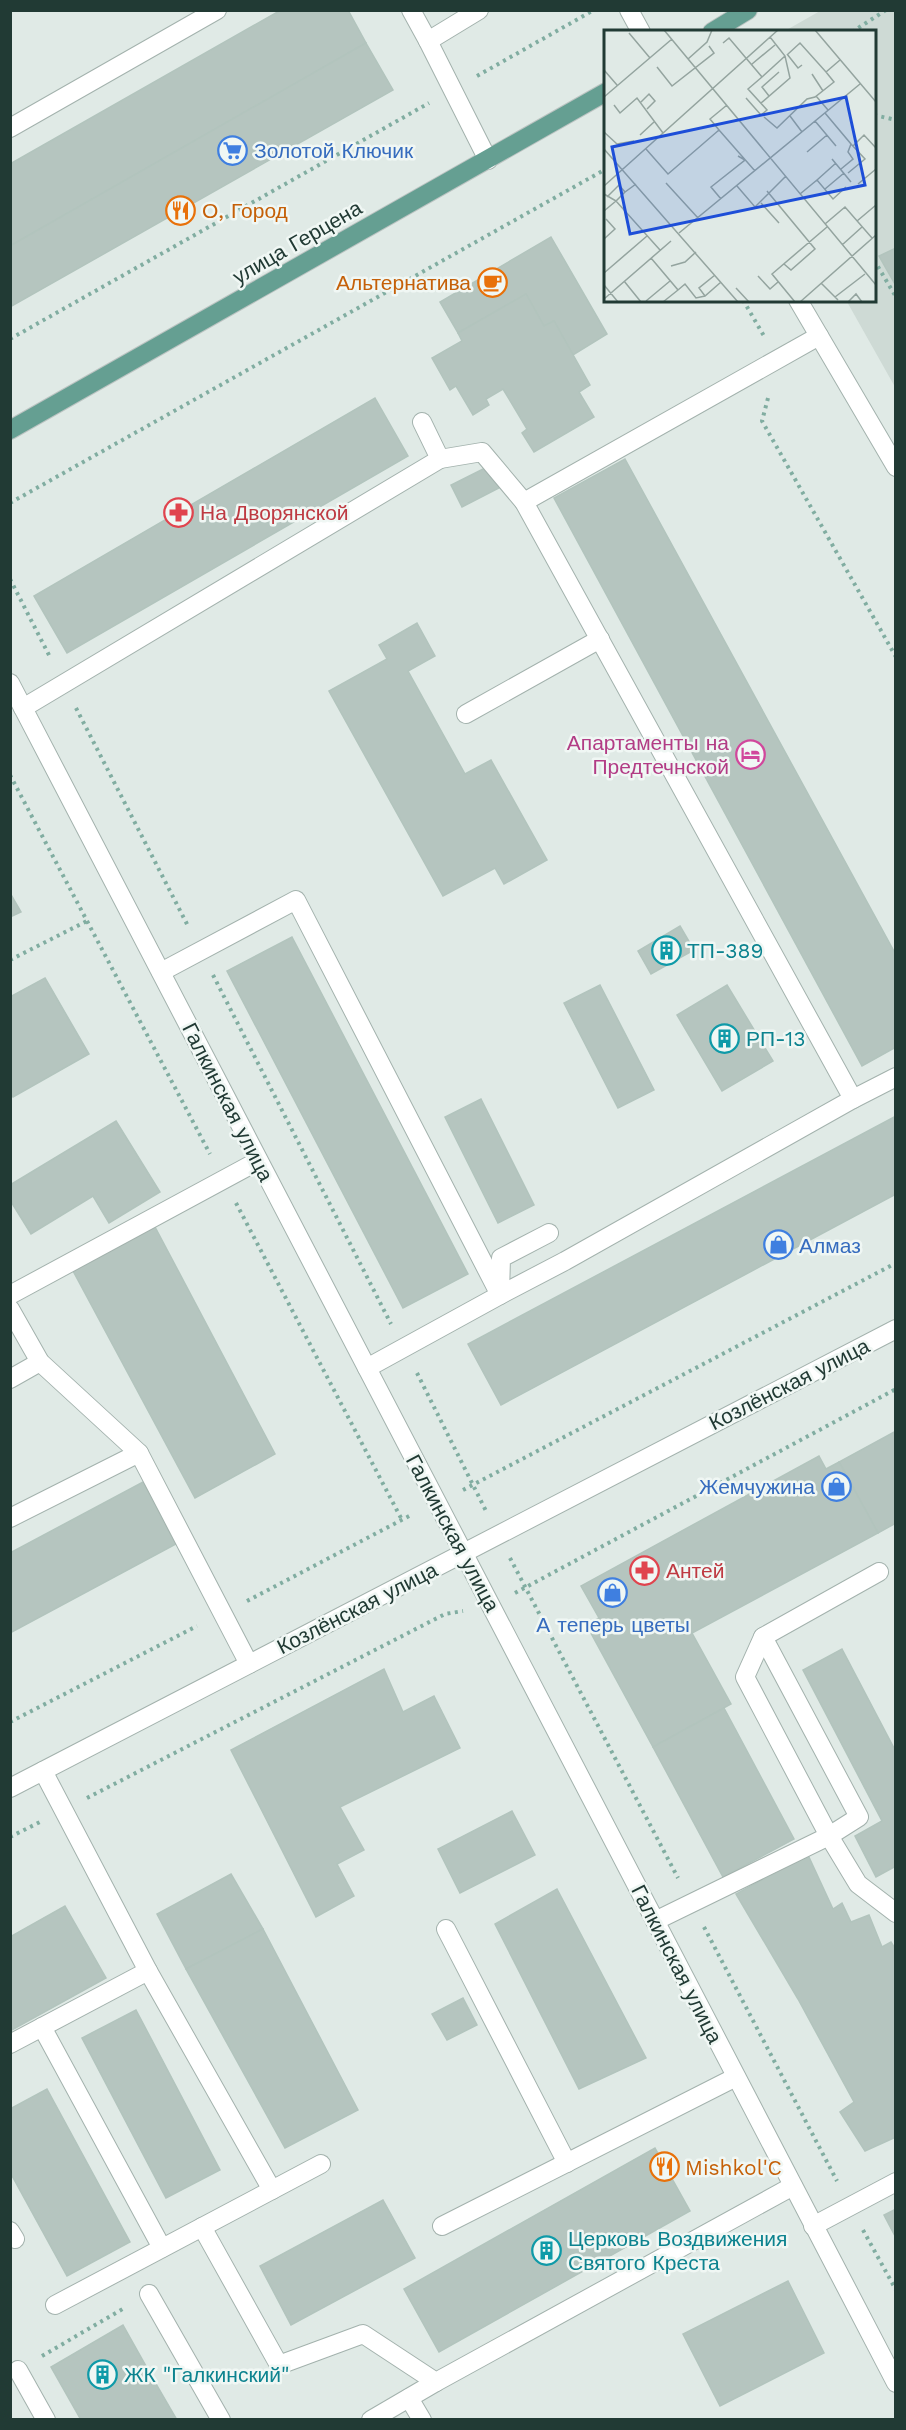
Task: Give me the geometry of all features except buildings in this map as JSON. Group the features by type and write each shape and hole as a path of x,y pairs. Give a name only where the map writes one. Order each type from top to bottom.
{"main road":[{"path":"715,30 748,10"},
{"name":"улица Герцена","path":"10,430 604,93"}],"street":[{"path":"10,128 217,10"},
{"path":"411,10 488,160"},
{"path":"428,41 479,10"},
{"path":"628,10 640,30"},
{"path":"799,302 896,467"},
{"path":"524,502 819,336"},
{"path":"422,422 440,459"},
{"path":"23,708 440,459 482,452 524,502 853,1099"},
{"path":"466,714 600,639"},
{"name":"Галкинская улица","path":"10,683 896,2383"},
{"path":"160,972 296,900 500,1295"},
{"path":"367,1368 896,1077"},
{"path":"10,1295 258,1161"},
{"path":"500,1295 501,1258 549,1233"},
{"path":"10,1309 40,1362 139,1453 249,1664"},
{"name":"Козлёнская улица","path":"10,1788 896,1329"},
{"path":"10,1379 40,1362"},
{"path":"10,1518 139,1453"},
{"path":"879,1572 763,1637 746,1677 829,1836 858,1884 896,1913"},
{"path":"655,1921 829,1836 859,1816 763,1637"},
{"path":"44,1771 148,1971 272,2190"},
{"path":"447,1929 567,2163"},
{"path":"10,2044 148,1971"},
{"path":"42,2027 162,2248"},
{"path":"442,2226 736,2077"},
{"path":"55,2305 321,2164"},
{"path":"813,2226 896,2182"},
{"path":"372,2420 436,2382 793,2186"},
{"path":"202,2227 279,2365 363,2334 436,2382"},
{"path":"149,2294 221,2420"},
{"path":"18,2370 46,2420"},
{"path":"409,2398 422,2420"}],"path":[{"path":"10,339 594,10"},
{"path":"855,30 886,10"},
{"path":"876,115 896,120"},
{"path":"10,502 604,170"},
{"path":"876,263 896,297"},
{"path":"744,302 778,359 762,421 896,657"},
{"path":"10,579 473,1484"},
{"path":"10,776 402,1520"},
{"path":"10,960 87,921"},
{"path":"10,1837 445,1614 491,1606 896,1389"},
{"path":"18,2370 149,2294"}],"shaded area":[{"path":"820,11 895,11 895,387 847,302 876,302 876,30 787,30"}],"place":[{"name":"Золотой Ключик","path":"233,150"},
{"name":"О, Город","path":"181,210"},
{"name":"Альтернатива","path":"492,282"},
{"name":"На Дворянской","path":"179,512"},
{"name":"Апартаменты на Предтечнской","path":"750,754"},
{"name":"ТП-389","path":"666,950"},
{"name":"РП-13","path":"725,1038"},
{"name":"Алмаз","path":"778,1245"},
{"name":"Жемчужина","path":"836,1486"},
{"name":"Антей","path":"645,1570"},
{"name":"А теперь цветы","path":"613,1593"},
{"name":"Mishkol'C","path":"664,2167"},
{"name":"Церковь Воздвижения Святого Креста","path":"547,2250"},
{"name":"ЖК \"Галкинский\"","path":"103,2374"}]}
